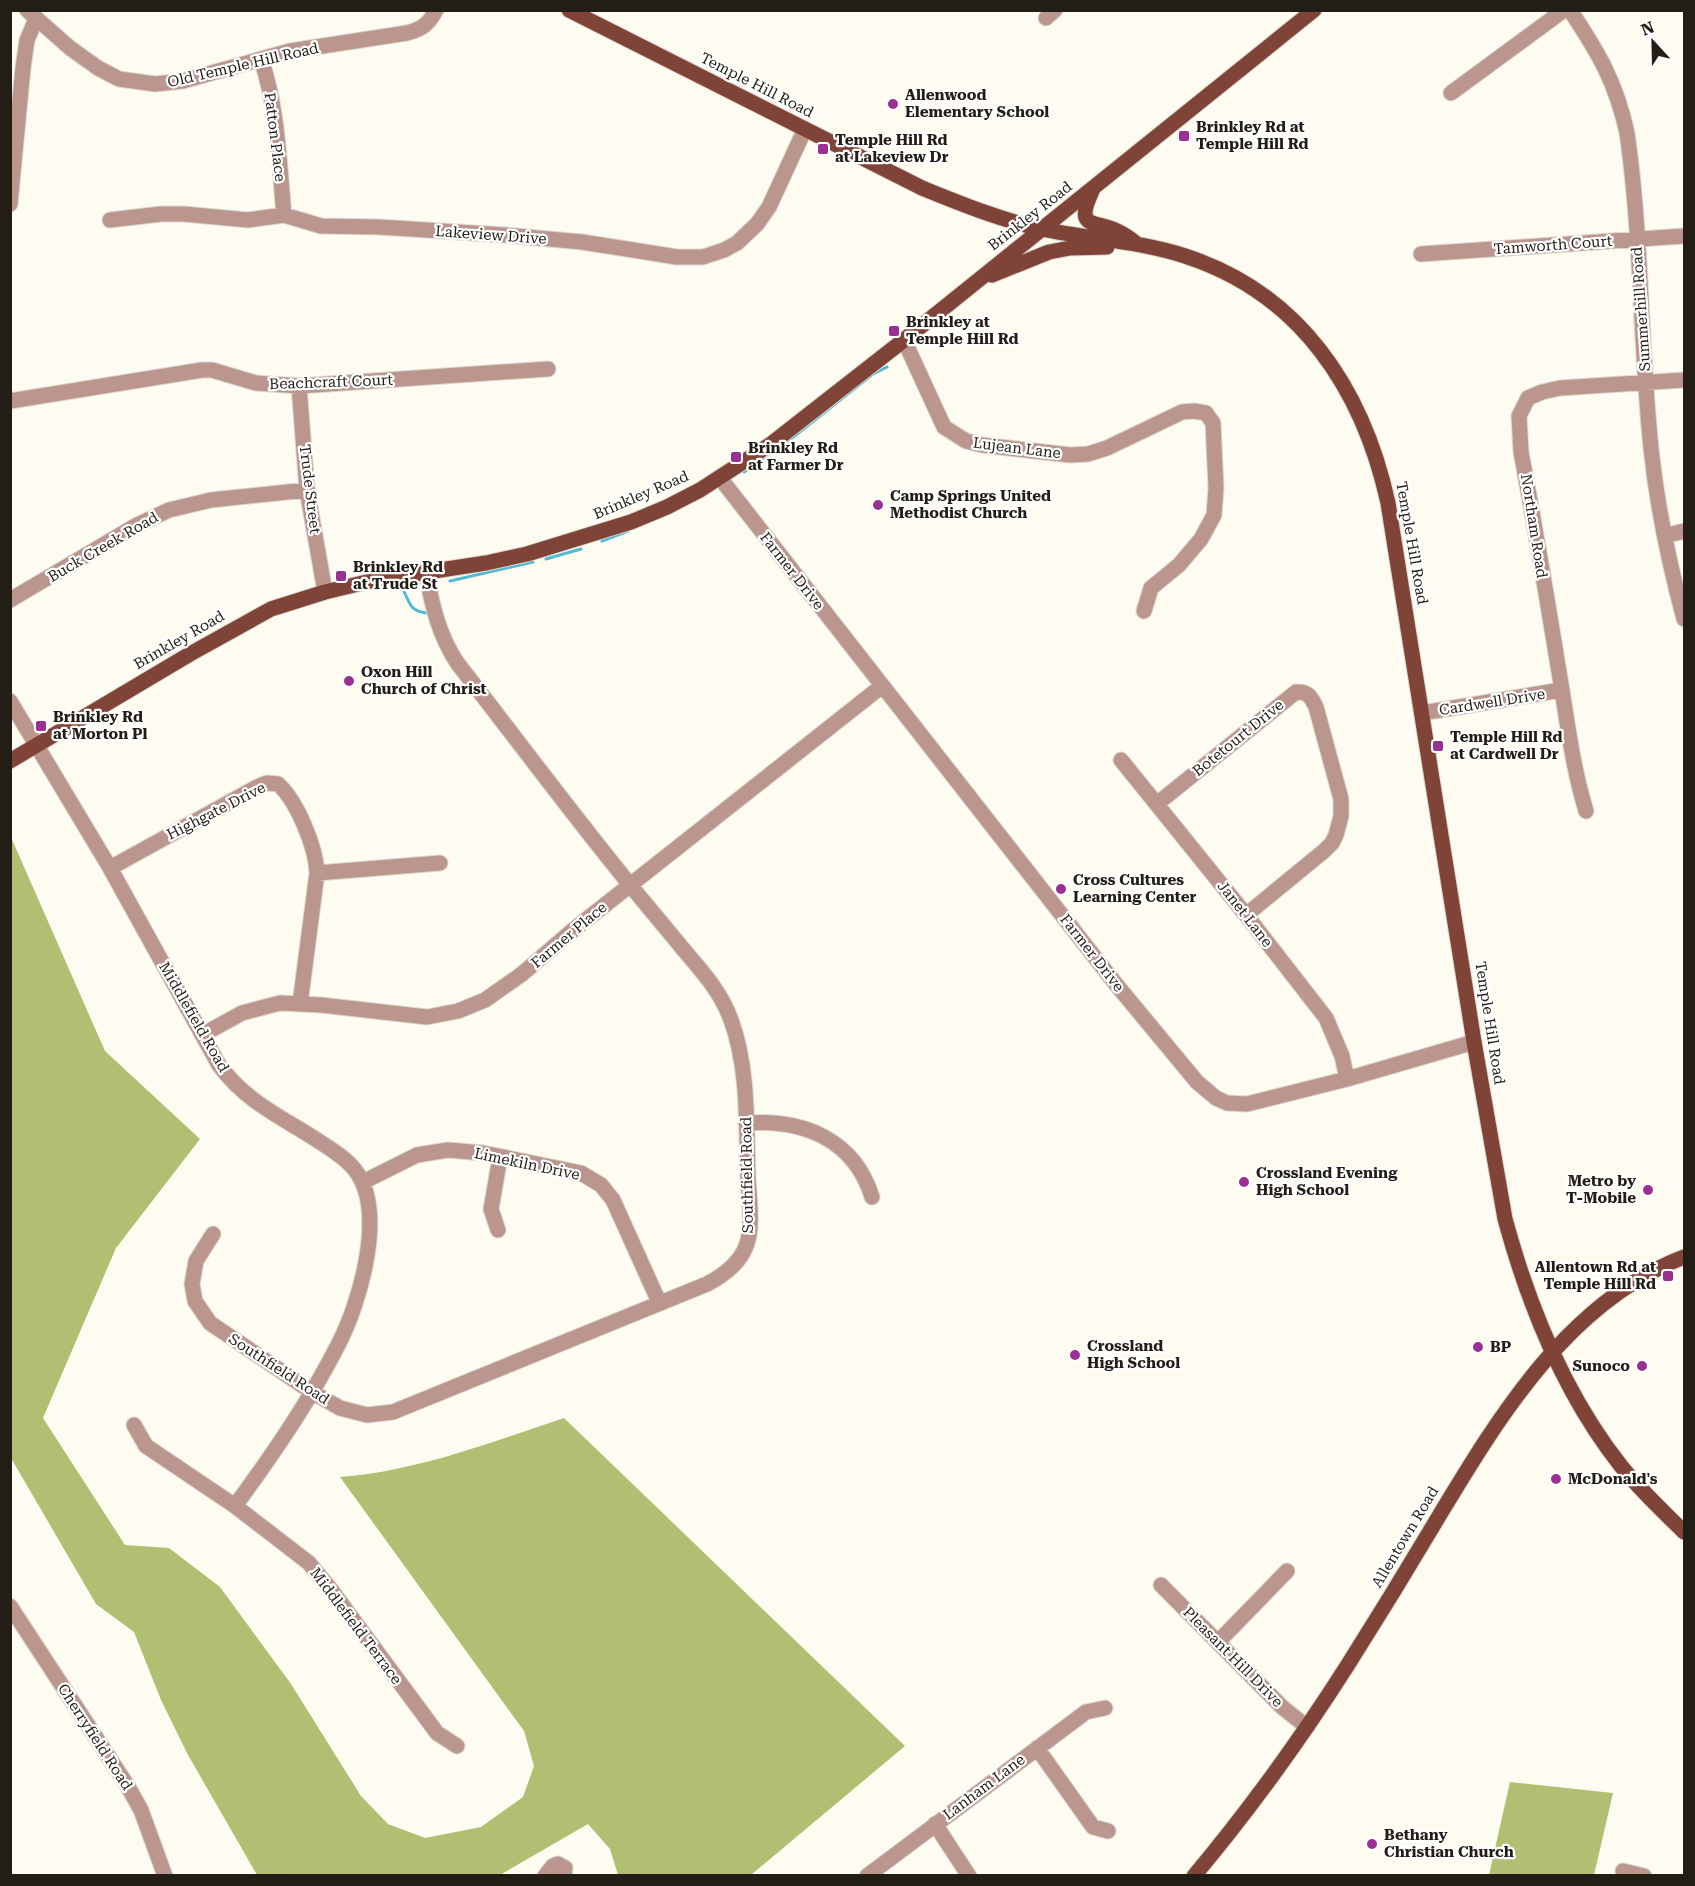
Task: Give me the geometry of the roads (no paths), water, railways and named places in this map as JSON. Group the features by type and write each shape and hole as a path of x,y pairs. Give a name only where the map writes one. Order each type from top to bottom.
{"main road":[{"name":"Temple Hill Road","path":"569,10 943,197 990,215 1041,228 1184,256 1214,268 1265,297 1309,338 1330,362 1366,427 1384,484 1474,1042 1505,1219 1522,1279 1566,1382 1604,1443 1636,1483 1684,1532"},
{"name":"Brinkley Road","path":"10,761 197,650 271,609 375,580 527,554 593,535 667,507 720,478 771,444 904,340 1314,10"},
{"path":"1093,188 1084,211 1086,217 1092,223 1120,232 1140,246"},
{"path":"974,283 1022,261 1070,248 1140,246"},
{"name":"Allentown Road","path":"1194,1875 1238,1822 1307,1727 1491,1433 1525,1387 1586,1319 1622,1290 1655,1270 1684,1257"}],"street":[{"name":"Old Temple Hill Road","path":"32,15 70,48 98,68 119,79 155,84 183,81 290,51 420,30 428,24 436,10"},
{"path":"1451,93 1564,10"},
{"name":"Summerhill Road","path":"1570,10 1608,70 1623,111 1630,150 1645,383 1654,474 1684,619"},
{"path":"10,204 23,68 32,15"},
{"name":"Patton Place","path":"261,59 274,119 284,215"},
{"name":"Lakeview Drive","path":"110,220 161,214 249,220 284,215 321,226 360,226 505,235 582,242 677,257 703,257 737,243 757,224 769,207 806,129"},
{"name":"Tamworth Court","path":"1421,254 1684,236"},
{"name":"Lujean Lane","path":"904,340 945,427 954,435 974,443 1071,455 1088,454 1182,412 1206,413 1213,423 1216,488 1214,515 1201,539 1179,565 1151,588 1143,611"},
{"name":"Beachcraft Court","path":"10,401 202,370 212,370 256,383 299,386 548,369"},
{"name":"Northam Road","path":"1586,811 1573,763 1521,452 1519,416 1528,398 1542,392 1568,387 1684,380"},
{"name":"Trude Street","path":"299,386 307,490 326,592"},
{"name":"Farmer Drive","path":"720,478 1115,982 1184,1067 1216,1098 1227,1103 1247,1104 1347,1079 1474,1042"},
{"name":"Buck Creek Road","path":"10,600 137,525 169,510 211,500 307,490"},
{"path":"1665,536 1684,531"},
{"name":"Southfield Road","path":"213,1234 196,1261 192,1284 195,1301 204,1317 312,1392 350,1412 367,1415 387,1414 719,1278 734,1267 747,1243 751,1218 741,1059 726,1007 704,974 630,885 446,647 435,617 426,573"},
{"name":"Farmer Place","path":"202,1035 242,1013 280,1003 427,1017 472,1006 504,988 630,885 882,686"},
{"name":"Cardwell Drive","path":"1422,713 1561,690"},
{"name":"Botetourt Drive","path":"1158,803 1296,692 1307,693 1311,697 1316,706 1341,799 1341,816 1336,835 1324,851 1246,915"},
{"name":"Middlefield Road","path":"10,701 110,868 219,1065 244,1094 336,1153 355,1169 363,1182"},
{"name":"Janet Lane","path":"1121,760 1158,803 1326,1018 1342,1056 1347,1079"},
{"name":"Highgate Drive","path":"110,868 257,786 274,783 284,790 294,805 315,854 317,873 300,1004"},
{"path":"317,873 440,863"},
{"path":"746,1123 770,1121 789,1124 813,1131 826,1138 860,1168 872,1197"},
{"name":"Limekiln Drive","path":"363,1182 406,1160 436,1151 469,1151 580,1173 601,1185 613,1200 659,1302"},
{"path":"498,1230 491,1209 500,1157"},
{"path":"235,1506 312,1392 340,1342 367,1256 370,1221 363,1182"},
{"name":"Middlefield Terrace","path":"134,1425 146,1446 235,1506 309,1563 437,1733 458,1746"},
{"path":"1218,1642 1287,1571"},
{"name":"Pleasant Hill Drive","path":"1161,1585 1282,1707 1307,1727"},
{"name":"Cherryfield Road","path":"10,1605 127,1785 141,1810 165,1875"},
{"name":"Lanham Lane","path":"867,1875 1086,1712 1105,1708"},
{"path":"1037,1748 1092,1827 1108,1831"},
{"path":"935,1824 969,1875"},
{"path":"545,1875 558,1864 565,1868 564,1875"},
{"path":"1623,1871 1644,1875"}],"waterway":[{"path":"744,472 792,438 873,374 887,367"},
{"path":"602,541 628,531"},
{"path":"546,559 581,549"},
{"path":"450,581 533,562"},
{"path":"379,589 407,588"},
{"path":"403,589 409,603 417,611 427,613"}],"place":[{"name":"Allenwood Elementary School","path":"893,104"},
{"name":"Brinkley Rd at Temple Hill Rd","path":"1184,136"},
{"name":"Temple Hill Rd at Lakeview Dr","path":"823,149"},
{"name":"Brinkley at Temple Hill Rd","path":"894,331"},
{"name":"Brinkley Rd at Farmer Dr","path":"736,457"},
{"name":"Camp Springs United Methodist Church","path":"878,505"},
{"name":"Brinkley Rd at Trude St","path":"341,576"},
{"name":"Oxon Hill Church of Christ","path":"349,681"},
{"name":"Brinkley Rd at Morton Pl","path":"41,726"},
{"name":"Temple Hill Rd at Cardwell Dr","path":"1438,746"},
{"name":"Cross Cultures Learning Center","path":"1061,889"},
{"name":"Crossland Evening High School","path":"1244,1182"},
{"name":"Metro by T-Mobile","path":"1648,1190"},
{"name":"Allentown Rd at Temple Hill Rd","path":"1668,1276"},
{"name":"BP","path":"1478,1347"},
{"name":"Crossland High School","path":"1075,1355"},
{"name":"Sunoco","path":"1642,1366"},
{"name":"McDonald's","path":"1556,1479"},
{"name":"Bethany Christian Church","path":"1372,1844"}]}
